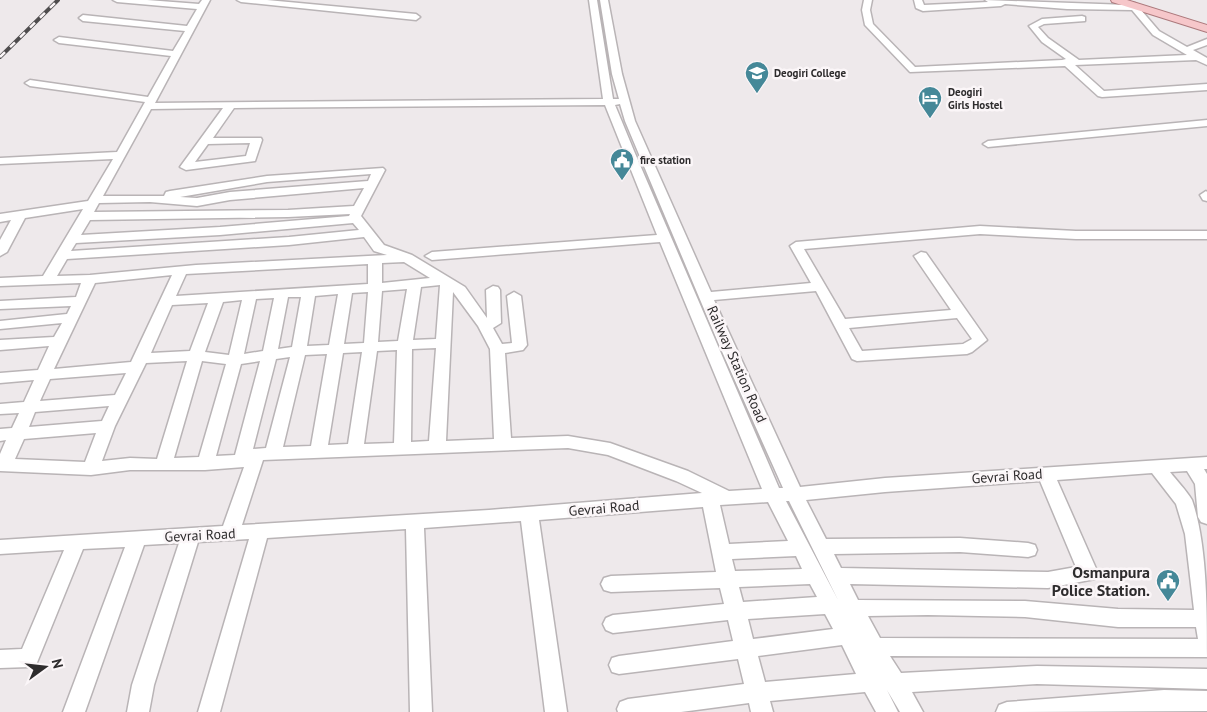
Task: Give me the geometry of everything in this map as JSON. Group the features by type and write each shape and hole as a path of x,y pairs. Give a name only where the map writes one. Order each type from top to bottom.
{"main road":[{"path":"1126,2 1207,24"},
{"path":"1126,2 1207,29"}],"street":[{"path":"48,280 121,155 204,4 117,0"},
{"path":"241,0 416,17"},
{"name":"Railway Station Road","path":"593,0 608,102 664,238 774,496 887,712"},
{"name":"Railway Station Road","path":"604,0 617,74 630,121 706,296 820,547 894,683 912,712"},
{"path":"860,0 868,0 866,10 869,26 912,70 1198,57"},
{"path":"918,0 919,6 923,8 1126,2 1156,33 1207,62"},
{"path":"989,0 1025,4"},
{"path":"83,18 190,29"},
{"path":"1082,19 1042,22 1033,26 1045,40 1071,62 1102,94 1207,87"},
{"path":"59,40 176,54"},
{"path":"1186,50 1207,42"},
{"path":"30,83 149,103 230,106 625,102"},
{"path":"205,140 257,140 251,159 186,166 205,140 230,106"},
{"path":"988,144 1207,123"},
{"path":"0,160 121,155"},
{"path":"0,218 93,202 150,198 267,179 379,170 358,214 367,233 379,248 407,258 460,290 485,326 497,349 503,445"},
{"path":"85,216 172,213 358,214"},
{"path":"72,239 220,231 358,214"},
{"path":"0,252 20,215"},
{"path":"921,256 980,340 967,349 857,356 820,286 796,246 980,230 1076,235 1207,235"},
{"path":"62,256 100,252 290,242 367,233"},
{"path":"432,256 664,238"},
{"path":"91,469 106,426 139,363 167,301 202,246"},
{"path":"0,282 90,278 189,269 407,258"},
{"path":"355,450 371,347 376,288 375,260"},
{"path":"90,278 81,301 59,341 45,375 2,464 91,469 130,464 205,464 257,456 318,452 568,442 610,449 682,476 718,498 721,552 760,702"},
{"path":"167,301 376,288 445,280"},
{"path":"436,447 445,280"},
{"path":"402,448 405,345 415,284"},
{"path":"706,296 820,286"},
{"path":"318,452 346,290"},
{"path":"485,326 494,323 494,290"},
{"path":"230,533 257,456 299,350 309,292"},
{"path":"257,456 269,356 282,294"},
{"path":"205,464 235,360 250,296"},
{"path":"497,349 518,347 520,345 514,296"},
{"path":"164,465 196,356 217,298"},
{"path":"0,305 81,301"},
{"path":"840,324 962,313"},
{"path":"0,325 71,318"},
{"path":"0,345 59,341"},
{"path":"0,378 45,375 196,356 235,360 299,350 442,343"},
{"path":"0,409 120,400"},
{"path":"0,435 106,426"},
{"path":"853,608 1025,609 1206,628 1194,534 1201,517 1204,483 1200,463"},
{"name":"Gevrai Road","path":"0,547 415,522 718,498 774,496 884,485 1200,463"},
{"path":"1156,467 1184,502 1201,517"},
{"path":"836,576 1048,580 1088,574 1046,474"},
{"path":"528,514 556,712"},
{"path":"415,522 421,712"},
{"path":"209,712 260,531"},
{"path":"138,712 143,685 191,535"},
{"path":"74,712 137,539"},
{"path":"0,659 29,658 77,542"},
{"path":"820,547 960,544 1028,550"},
{"path":"721,552 800,548"},
{"path":"611,584 815,576"},
{"path":"614,624 736,611 830,605"},
{"path":"619,665 846,636"},
{"path":"874,647 1207,648"},
{"path":"894,683 1037,675 1207,679"},
{"path":"628,709 760,702 870,682"},
{"path":"1007,712 1164,700 1207,700"}],"railway":[{"path":"0,57 58,0"}],"place":[{"name":"Deogiri College","path":"757,94"},
{"name":"Deogiri Girls Hostel","path":"930,119"},
{"name":"fire station","path":"622,181"},
{"name":"Osmanpura Police Station.","path":"1168,602"}]}
